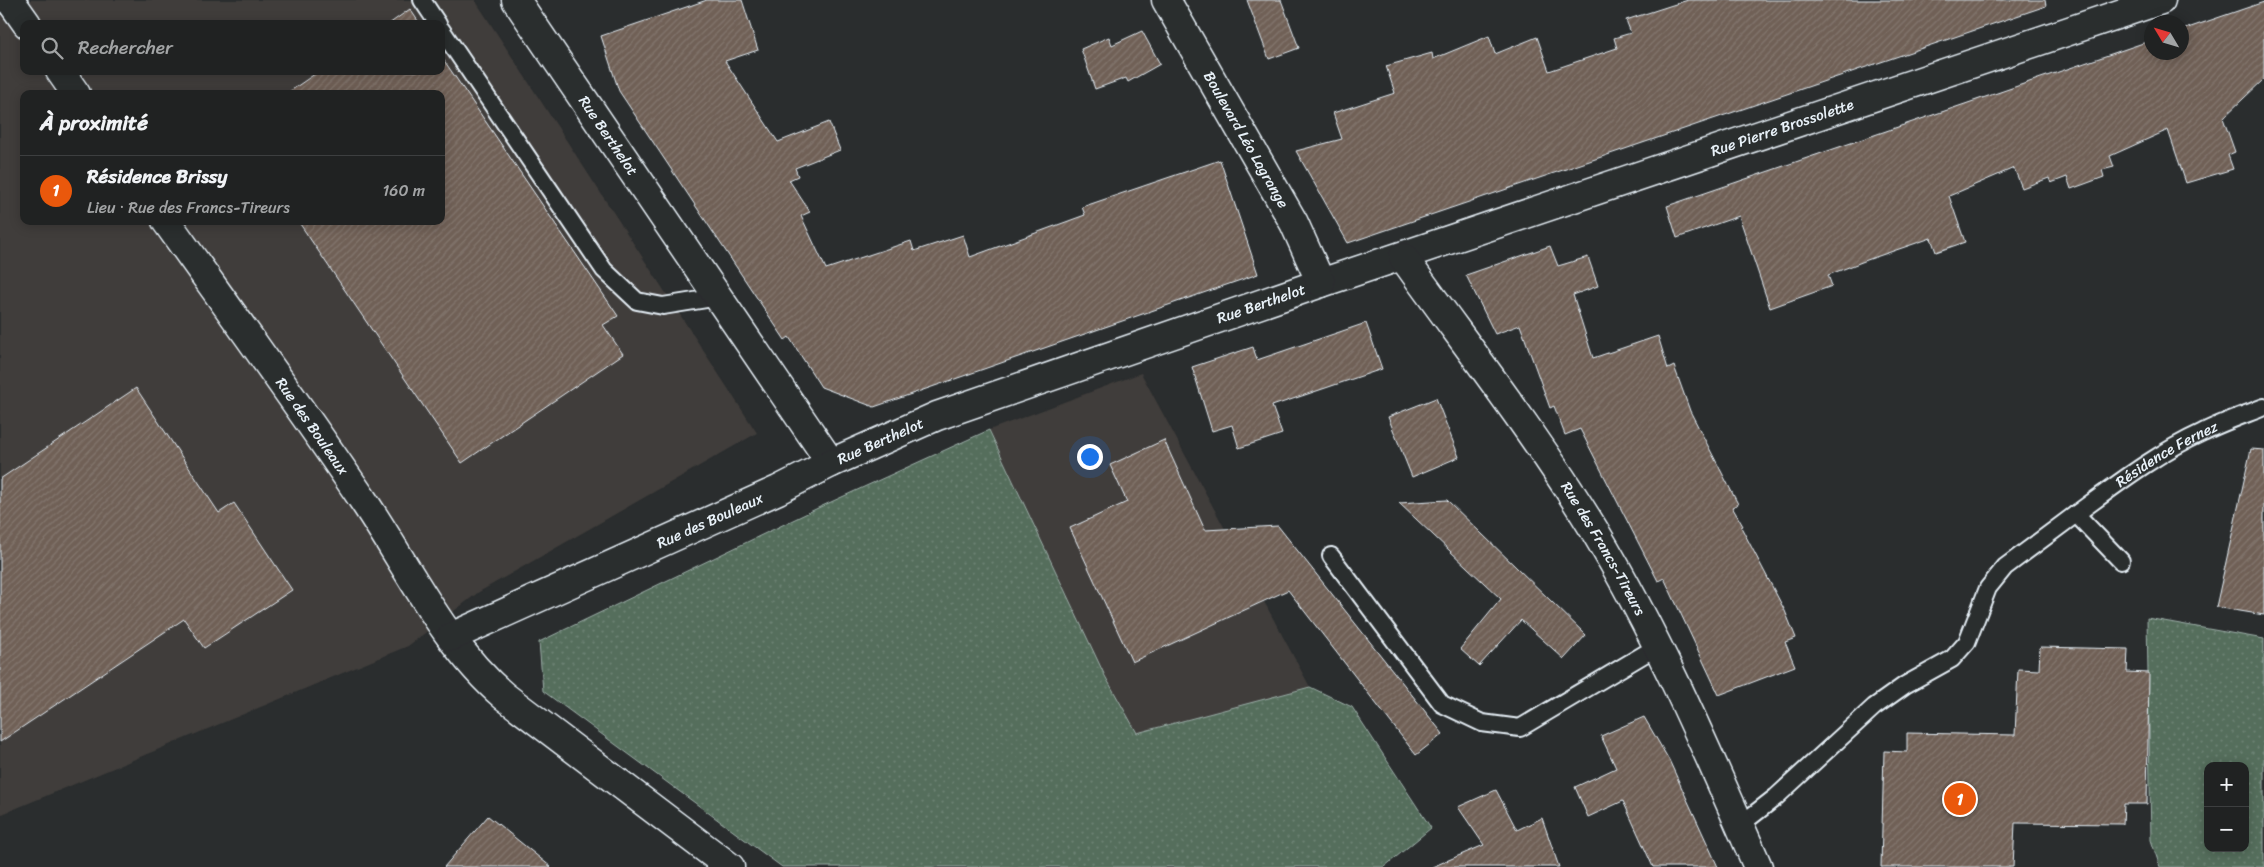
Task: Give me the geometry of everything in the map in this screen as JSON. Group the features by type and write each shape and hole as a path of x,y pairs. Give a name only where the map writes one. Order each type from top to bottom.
{"street":[{"path":"10,0 24,20"},
{"name":"Rue Berthelot","path":"516,0 831,463 937,416 1321,283 1403,257"},
{"name":"Boulevard Léo Lagrange","path":"1166,0 1294,223 1321,283"},
{"name":"Rue Pierre Brossolette","path":"1403,257 2161,0"},
{"path":"63,75 73,90"},
{"name":"Rue des Bouleaux","path":"169,225 365,503 451,637 478,672 504,696 730,867"},
{"name":"Rue des Francs-Tireurs","path":"1403,257 1546,455 1596,534 1658,646 1694,719 1758,867"},
{"name":"Rue des Bouleaux","path":"451,637 752,502 831,463"}],"lane":[{"path":"422,0 435,20"},
{"path":"445,35 604,270 638,301 663,306 719,297"},
{"name":"Résidence Fernez","path":"1740,825 1776,796 1874,707 1905,685 1952,659 1967,642 1988,588 2005,567 2139,468 2203,431 2264,406"},
{"path":"2076,514 2121,561"},
{"path":"1331,556 1442,704 1482,724 1520,728 1658,646"}],"shaded area":[{"path":"0,0 475,0 757,433 479,592 408,646 0,815"},
{"path":"1141,373 1310,687 1137,733 1105,676 989,430"}],"green space":[{"path":"989,430 1105,676 1137,733 1310,687 1352,707 1431,828 1384,867 782,867 543,691 539,642 820,507"},
{"path":"2147,618 2264,639 2264,867 2160,867 2151,840"}],"building":[{"path":"707,0 742,0 758,50 725,61 778,142 829,122 840,150 795,168 798,176 789,180 810,212 801,216 826,269 911,241 914,251 963,235 970,257 1085,215 1082,207 1220,160 1258,274 874,407 821,387 789,337 785,340 619,91 601,36"},
{"path":"1247,0 1281,0 1299,48 1269,59"},
{"path":"1688,0 2045,0 2046,6 1348,243 1296,151 1342,139 1333,113 1395,93 1386,66 1432,53 1433,59 1489,36 1495,54 1537,37 1549,71 1617,48 1614,38 1631,33 1626,20"},
{"path":"2264,2 2264,79 2223,118 2235,152 2228,155 2233,169 2186,183 2168,130 2110,156 2114,167 2102,170 2104,177 2071,189 2067,177 2051,183 2049,178 2022,188 2014,168 1949,196 1965,242 1936,252 1931,238 1828,275 1832,286 1770,308 1739,216 1677,238 1667,206 2144,43 2144,60 2189,60 2189,28"},
{"path":"410,9 417,20 395,20"},
{"path":"1142,31 1160,64 1128,82 1126,78 1095,89 1081,49 1109,37 1112,45"},
{"path":"445,62 618,316 603,325 623,354 462,463 301,225 445,225 445,90 292,90 313,75 445,75"},
{"path":"1550,246 1558,266 1588,257 1598,286 1573,295 1593,358 1658,336 1668,369 1674,366 1690,411 1738,504 1732,507 1743,526 1741,527 1785,611 1796,638 1785,642 1795,666 1719,695 1664,578 1658,581 1580,429 1565,435 1554,406 1550,408 1520,325 1495,334 1466,275"},
{"path":"1366,323 1382,369 1272,406 1282,434 1239,448 1232,425 1212,431 1192,367 1253,347 1257,360"},
{"path":"136,388 219,513 234,503 292,590 204,648 184,619 0,742 0,479"},
{"path":"1436,398 1459,457 1412,477 1388,417"},
{"path":"1164,440 1205,530 1278,526 1443,734 1416,755 1288,590 1132,662 1070,528 1127,502 1110,465"},
{"path":"2251,449 2264,450 2264,615 2216,607"},
{"path":"1447,500 1586,635 1564,659 1521,620 1479,666 1460,649 1501,599 1399,503"},
{"path":"2040,647 2128,649 2127,672 2149,673 2147,804 2124,804 2123,824 2015,823 2013,867 1881,867 1884,751 1907,752 1907,733 2015,735 2018,669 2039,670"},
{"path":"1644,717 1669,760 1718,867 1653,867 1623,801 1588,817 1575,787 1616,768 1601,736"},
{"path":"1496,790 1517,830 1542,818 1559,867 1432,867 1484,845 1458,807"},
{"path":"488,816 551,867 444,867"}],"place":[{"name":"Résidence Brissy","path":"1960,799"}]}
